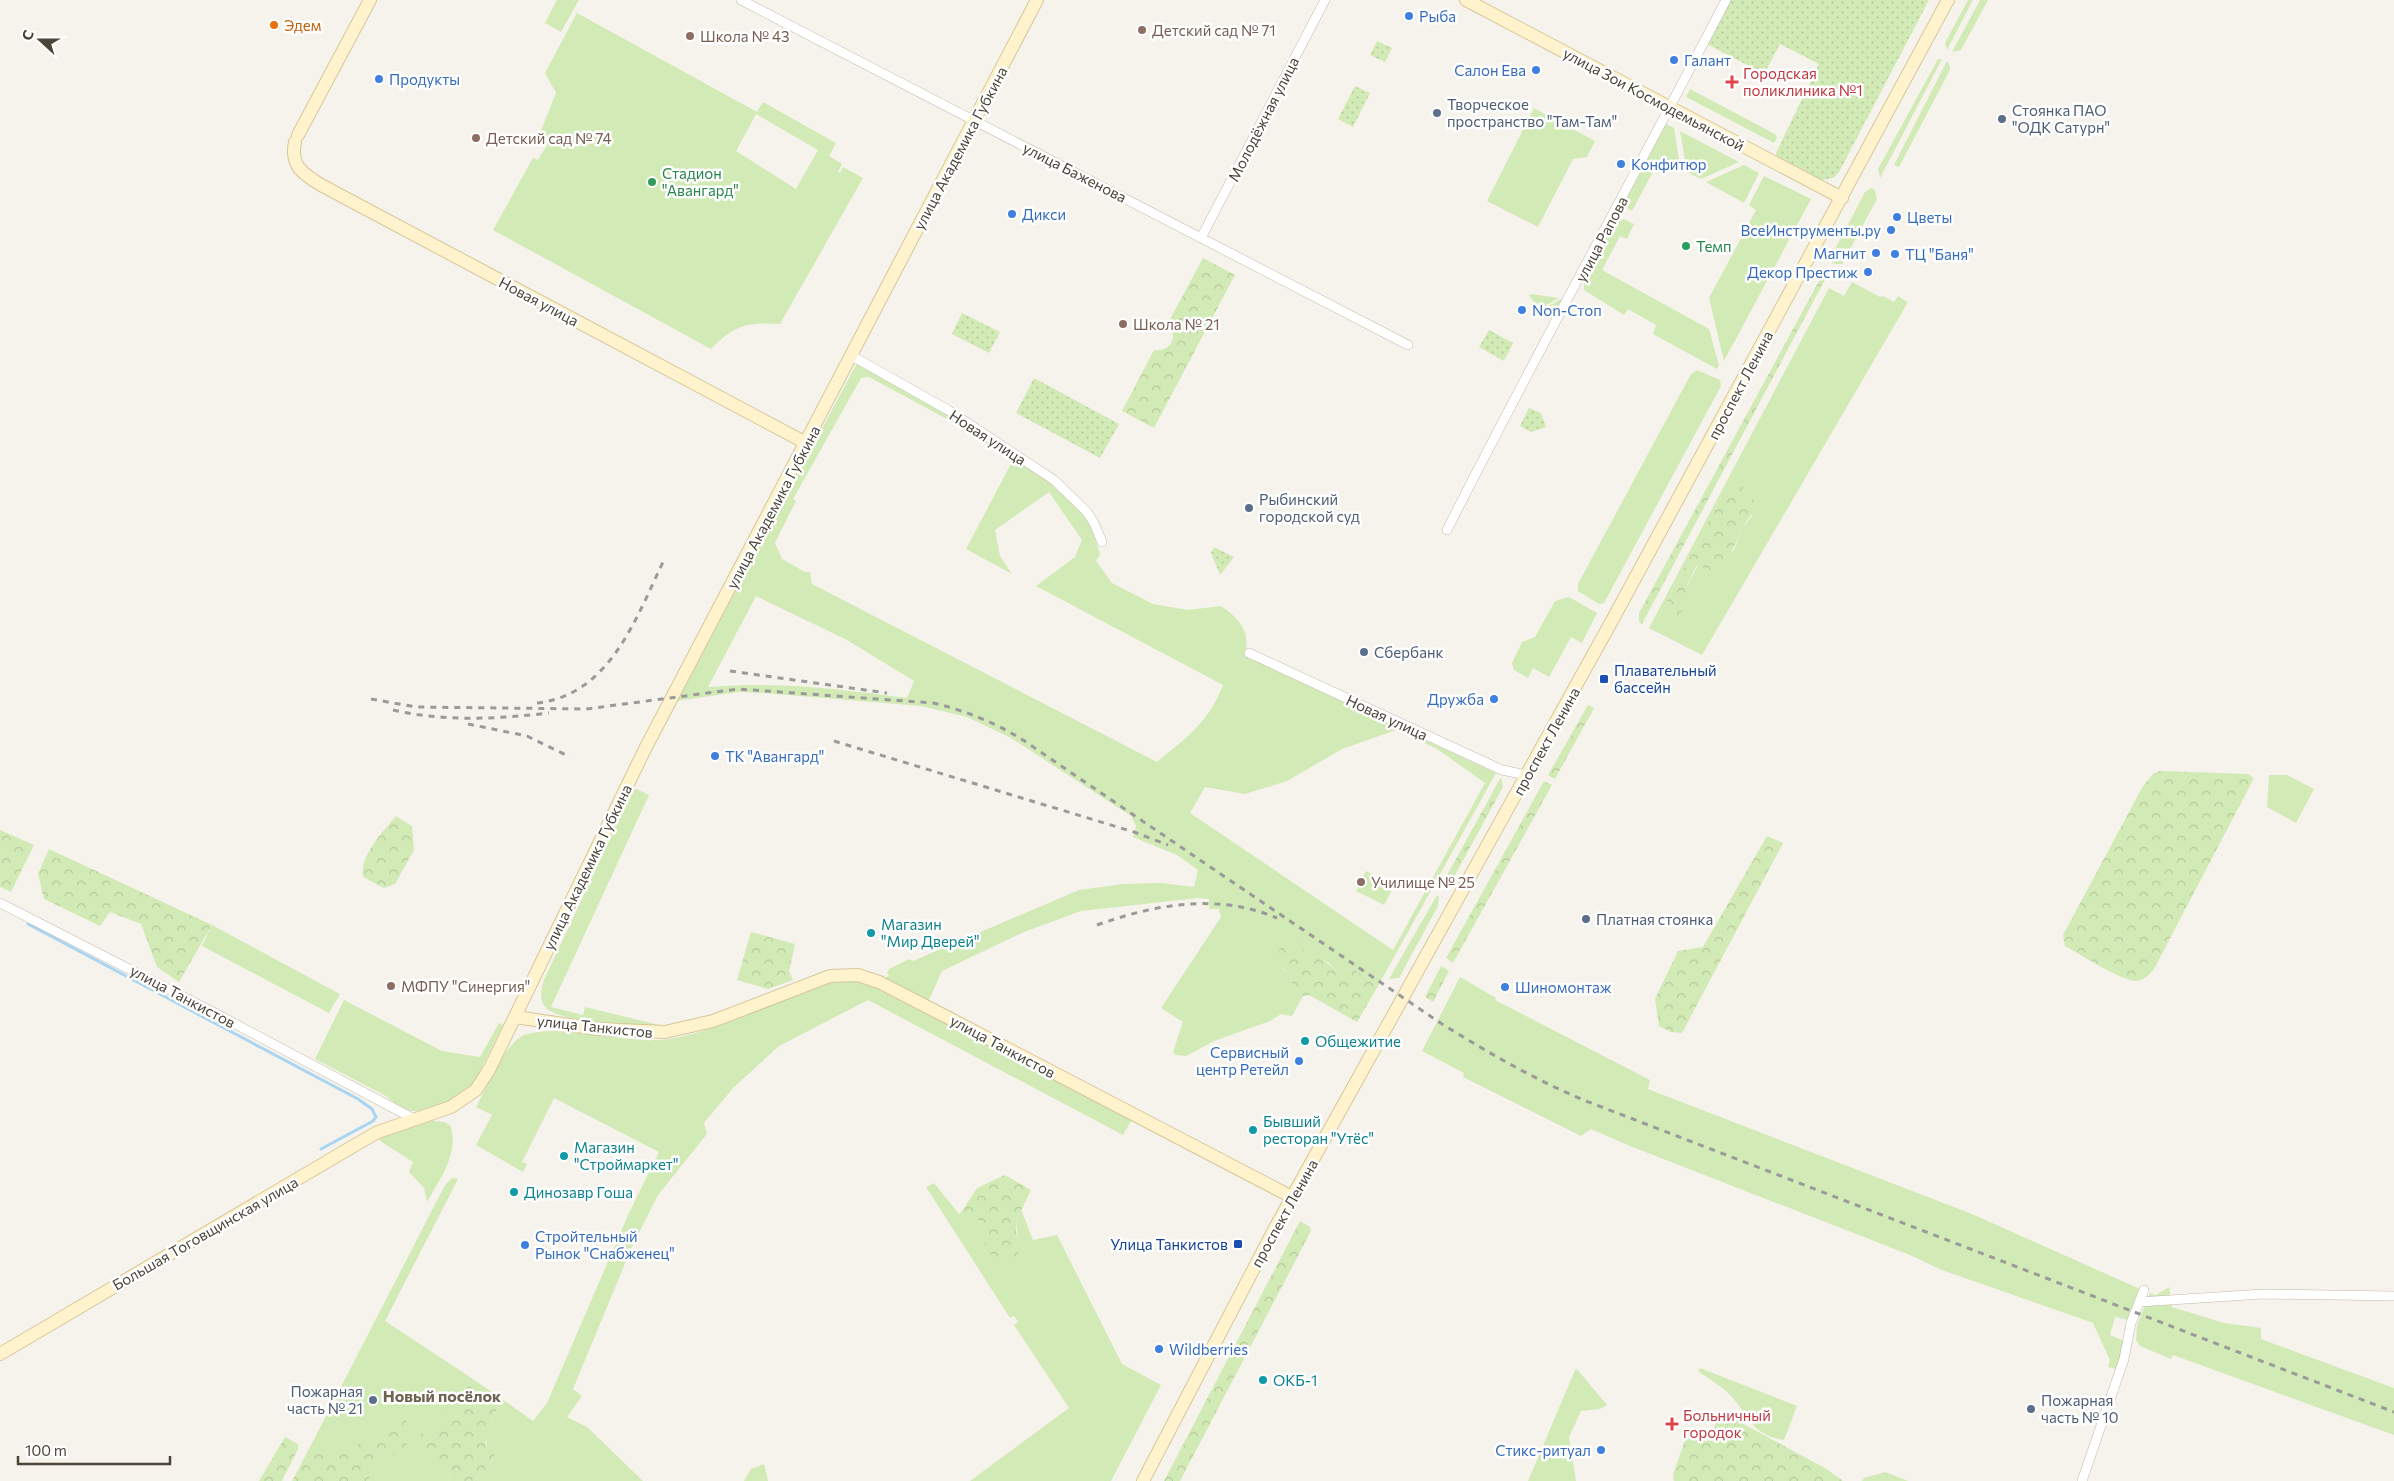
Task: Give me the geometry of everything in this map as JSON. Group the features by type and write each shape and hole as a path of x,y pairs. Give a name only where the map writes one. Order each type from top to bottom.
{"street":[{"name":"Новая улица","path":"370,0 296,139 293,157 298,168 322,185 806,443"},
{"name":"улица Баженова","path":"742,0 1408,345"},
{"name":"улица Академика Губкина","path":"514,1017 644,749 852,356 1037,0"},
{"name":"Молодёжная улица","path":"1201,238 1325,0"},
{"name":"улица Зои Космодемьянской","path":"1466,0 1842,198"},
{"name":"улица Рапова","path":"1447,530 1530,367 1572,293 1726,0"},
{"name":"проспект Ленина","path":"1143,1481 1292,1197 1527,775 1948,0"},
{"name":"Новая улица","path":"852,356 948,410 1054,480 1087,512 1102,542"},
{"name":"Новая улица","path":"1249,653 1502,770 1527,775"},
{"name":"улица Танкистов","path":"0,903 186,998 414,1119"},
{"name":"улица Танкистов","path":"514,1017 635,1032 673,1031 713,1021 830,976 858,975 879,982 919,1002 1292,1197"},
{"path":"414,1119 451,1107 476,1090 514,1017"},
{"name":"Большая Тоговщинская улица","path":"0,1354 362,1141 378,1132 414,1119"},
{"path":"2082,1481 2124,1359 2131,1323 2144,1290"},
{"path":"2139,1302 2263,1294 2394,1296"}],"green space":[{"path":"557,0 579,0 561,32 545,23"},
{"path":"1730,0 1929,0 1839,172 1833,178 1822,180 1776,157 1776,153 1819,64 1780,44 1764,74 1707,44"},
{"path":"1968,0 1973,0 1947,50 1945,43"},
{"path":"1980,0 1988,0 1961,50 1952,52"},
{"name":"Стадион \"Авангард\"","path":"577,13 757,112 763,102 836,143 829,156 842,164 838,172 840,173 843,167 863,178 780,324 759,324 742,327 727,335 711,349 493,230 533,158 538,160 547,145 538,138 556,93 545,73","holes":["756,114 818,150 796,189 736,151"]},
{"path":"1377,41 1392,48 1385,62 1370,55"},
{"path":"1938,59 1942,59 1880,178 1878,169"},
{"path":"1947,61 1950,70 1899,167 1894,165"},
{"path":"1355,86 1370,93 1353,127 1338,119"},
{"path":"1690,89 1775,134 1777,138 1774,143 1686,97"},
{"path":"1534,108 1595,141 1587,157 1573,159 1538,227 1487,201"},
{"path":"1666,124 1674,128 1679,159 1676,165 1661,157 1632,211 1626,207 1626,200"},
{"path":"1680,131 1739,162 1701,179 1687,172"},
{"path":"1744,165 1759,173 1744,203 1706,182"},
{"path":"1764,176 1811,199 1724,361 1709,298 1756,210 1749,205"},
{"path":"1871,188 1875,190 1877,199 1842,264 1834,264 1832,262 1832,255 1865,192"},
{"path":"1624,219 1634,224 1627,239 1620,236 1602,270 1709,329 1719,365 1717,369 1653,334 1656,325 1628,309 1624,315 1584,290 1584,281 1614,222"},
{"path":"1203,258 1235,275 1154,428 1122,411 1154,350 1165,349 1172,343 1173,333 1168,323"},
{"path":"1825,270 1830,270 1642,624 1639,621 1639,613"},
{"path":"1852,282 1880,297 1883,296 1894,302 1898,296 1908,302 1702,655 1649,628 1829,288 1844,296","holes":["1731,478 1752,516 1743,527 1734,550 1710,571 1698,565 1685,590 1661,612"]},
{"path":"1529,295 1559,298 1539,309"},
{"path":"1561,299 1552,318 1540,311"},
{"path":"962,313 1000,332 989,353 952,334"},
{"path":"1489,330 1513,343 1504,361 1479,347"},
{"path":"857,363 944,413 1052,484 1090,524 1100,554 1096,561 1112,583 1153,604 1188,610 1221,606 1234,616 1243,627 1246,640 1244,656 1496,773 1378,986 1352,968 1337,971 1328,962 1306,959 1302,953 1280,965 1282,969 1290,973 1294,986 1303,996 1292,1016 1281,1014 1270,1021 1214,1041 1186,1056 1175,1055 1173,1052 1183,1022 1161,1008 1221,917 1219,909 1209,909 1209,899 1198,898 1081,911 1024,932 942,971 929,1000 884,978 889,976 887,973 889,969 909,959 913,961 1079,890 1123,884 1161,883 1194,887 1198,870 1177,855 1133,837 1136,826 1131,816 1011,738 967,717 921,706 764,693 738,692 677,701","holes":["869,377 956,424 1013,460 966,549 1012,574 1000,556 995,530 1049,492 1082,540 1075,557 1036,586 1223,685 1204,719 1187,737 1157,762 812,584 810,572 805,572 782,559 775,543 796,501 793,499 861,378","756,596 847,640 914,681 907,698 783,685 708,687","1396,730 1437,749 1485,783 1393,950 1190,813 1205,787 1245,794 1287,781 1342,749"]},
{"path":"1697,370 1720,380 1721,386 1604,603 1599,604 1578,591 1578,584 1691,374"},
{"path":"1034,378 1119,424 1100,458 1016,413"},
{"path":"1529,408 1541,413 1546,427 1531,432 1520,426"},
{"path":"1731,478 1738,482 1754,501 1751,514 1730,554 1722,564 1710,571 1697,565 1686,589 1680,615 1673,621 1661,612"},
{"path":"1214,547 1234,557 1220,575 1211,553"},
{"path":"1569,597 1597,613 1582,643 1571,637 1549,677 1533,668 1528,678 1514,670 1512,663 1522,642 1535,637 1555,601"},
{"path":"1588,705 1594,708 1555,779 1548,775"},
{"path":"2159,771 2248,774 2254,778 2154,969 2143,979 2135,981 2110,972 2065,946 2063,935 2143,786 2153,774"},
{"path":"2269,775 2287,775 2314,789 2296,823 2267,807"},
{"path":"1501,777 1503,787 1448,888 1440,888"},
{"path":"1544,781 1552,785 1453,963 1446,958"},
{"path":"634,788 649,795 551,1007 583,1015 585,1007 659,1025 658,1027 599,1023 567,1017 546,1008 541,999 543,982"},
{"path":"396,816 412,826 414,850 395,884 384,888 363,877 363,869 368,853"},
{"path":"0,830 34,845 11,892 0,887"},
{"path":"1767,836 1783,843 1682,1033 1671,1032 1659,1026 1655,999 1678,951 1703,947"},
{"path":"49,849 212,925 179,982 157,967 141,924 110,912 100,926 44,899 38,874"},
{"path":"1366,871 1394,886 1384,905 1356,891"},
{"path":"1437,895 1439,897 1438,906 1399,978 1389,979"},
{"path":"212,925 340,994 329,1013 202,946"},
{"path":"751,932 795,944 789,971 793,980 768,989 737,980"},
{"path":"1299,941 1305,946 1302,953 1306,959 1323,961 1337,971 1352,968 1378,986 1357,1022 1309,995 1303,996 1294,986 1290,973 1274,963 1282,944"},
{"path":"1441,966 1449,971 1433,1002 1425,997"},
{"path":"1460,977 1496,998 1495,1000 1650,1080 1648,1089 1972,1214 2140,1289 2129,1320 2115,1317 2110,1335 2124,1341 2118,1367 2116,1369 2108,1367 2110,1360 2093,1323 1942,1270 1910,1255 1591,1129 1581,1136 1463,1077 1464,1073 1422,1051"},
{"path":"841,979 866,983 1132,1119 1123,1135 868,1000 779,1046 734,1087 704,1123 707,1134 658,1195 631,1249 573,1389 582,1396 567,1417 587,1427 643,1481 472,1481 488,1468 500,1444 488,1449 486,1443 488,1431 502,1399 533,1421 547,1403 629,1213 659,1152 554,1098 522,1162 527,1164 523,1172 476,1145 492,1115 476,1107 510,1047 517,1039 524,1035 556,1031 633,1039 669,1039 713,1028 798,993"},
{"path":"344,1000 442,1051 480,1057 499,1023 503,1025 472,1087 451,1101 412,1111 398,1106 386,1096 315,1059"},
{"path":"428,1120 444,1122 450,1125 452,1145 451,1155 443,1175 427,1202 424,1188 409,1172 413,1162 380,1141 379,1136"},
{"path":"1005,1175 1031,1190 1017,1219 1016,1232 1021,1243 1016,1259 1007,1261 996,1258 986,1251 982,1225 975,1217 962,1211 977,1188"},
{"path":"452,1178 458,1179 385,1321 473,1379 432,1434 428,1434 437,1457 448,1465 450,1477 448,1481 368,1481 380,1451 392,1455 406,1422 402,1414 391,1432 368,1445 353,1450 336,1463 309,1449 445,1185"},
{"path":"934,1183 959,1214 962,1211 976,1215 982,1222 1021,1243 1017,1226 1021,1209 1033,1240 1057,1235 1122,1364 1161,1385 1111,1481 970,1481 1069,1408 1014,1325 1018,1322 1014,1316 1010,1318 926,1187"},
{"path":"1300,1221 1310,1227 1311,1231 1180,1481 1164,1481"},
{"path":"2169,1287 2172,1307 2224,1323 2261,1328 2261,1339 2394,1388 2394,1435 2173,1355 2171,1359 2140,1346 2136,1340 2137,1325 2150,1293 2156,1295"},
{"path":"1576,1368 1607,1405 1600,1409 1581,1411 1569,1437 1576,1481 1528,1481"},
{"path":"1700,1368 1797,1406 1784,1440 1758,1430 1728,1393 1698,1371"},
{"path":"473,1379 502,1399 490,1425 485,1444 488,1449 499,1441 500,1444 488,1468 472,1481 448,1481 450,1477 448,1465 440,1464 437,1457 428,1455 420,1435 423,1432 432,1434"},
{"path":"1721,1412 1825,1468 1843,1481 1674,1481 1673,1474 1686,1438 1708,1441"},
{"path":"402,1414 405,1414 406,1422 410,1428 410,1439 399,1454 392,1455 380,1451 368,1481 292,1481 309,1449 336,1462 345,1444 353,1450 358,1444 368,1445 379,1426 391,1432"},
{"path":"285,1437 298,1444 298,1449 282,1481 259,1481"},
{"path":"764,1464 768,1481 744,1481 751,1469"},
{"path":"1885,1472 1908,1481 1862,1481 1864,1478"}],"waterway":[{"path":"28,924 358,1099 372,1109 376,1117 373,1121 321,1149"}],"railway":[{"path":"537,703 562,697 584,685 602,670 631,629 664,560"},
{"path":"730,671 887,693"},
{"path":"371,699 416,707 586,709 738,689 933,703 967,713 1020,738 1442,1024 1530,1075 1586,1101 2394,1412"},
{"path":"393,710 452,718 510,717 549,713"},
{"path":"468,724 527,736 570,757"},
{"path":"834,741 1134,832 1168,845"},
{"path":"1097,925 1142,912 1187,904 1232,906 1255,910 1277,918"}],"place":[{"name":"Рыба","path":"1409,16"},
{"name":"Эдем","path":"274,25"},
{"name":"Детский сад № 71","path":"1142,30"},
{"name":"Школа № 43","path":"690,36"},
{"name":"Галант","path":"1674,60"},
{"name":"Салон Ева","path":"1536,70"},
{"name":"Продукты","path":"379,79"},
{"name":"Городская поликлиника №1","path":"1732,82"},
{"name":"Творческое пространство \"Там-Там\"","path":"1437,113"},
{"name":"Стоянка ПАО \"ОДК Сатурн\"","path":"2002,119"},
{"name":"Детский сад № 74","path":"476,138"},
{"name":"Конфитюр","path":"1621,164"},
{"name":"Стадион \"Авангард\"","path":"652,182"},
{"name":"Дикси","path":"1012,214"},
{"name":"Цветы","path":"1897,217"},
{"name":"ВсеИнструменты.ру","path":"1891,230"},
{"name":"Темп","path":"1686,246"},
{"name":"Магнит","path":"1876,253"},
{"name":"ТЦ \"Баня\"","path":"1895,254"},
{"name":"Декор Престиж","path":"1868,272"},
{"name":"Non-Стоп","path":"1522,310"},
{"name":"Школа № 21","path":"1123,324"},
{"name":"Рыбинский городской суд","path":"1249,508"},
{"name":"Сбербанк","path":"1364,652"},
{"name":"Плавательный бассейн","path":"1604,679"},
{"name":"Дружба","path":"1494,699"},
{"name":"ТК \"Авангард\"","path":"715,756"},
{"name":"Училище № 25","path":"1361,882"},
{"name":"Платная стоянка","path":"1586,919"},
{"name":"Магазин \"Мир Дверей\"","path":"871,933"},
{"name":"МФПУ \"Синергия\"","path":"391,986"},
{"name":"Шиномонтаж","path":"1505,987"},
{"name":"Общежитие","path":"1305,1041"},
{"name":"Сервисный центр Ретейл","path":"1299,1061"},
{"name":"Бывший ресторан \"Утёс\"","path":"1253,1130"},
{"name":"Магазин \"Строймаркет\"","path":"564,1156"},
{"name":"Динозавр Гоша","path":"514,1192"},
{"name":"Улица Танкистов","path":"1238,1244"},
{"name":"Стройтельный Рынок \"Снабженец\"","path":"525,1245"},
{"name":"Wildberries","path":"1159,1349"},
{"name":"ОКБ-1","path":"1263,1380"},
{"name":"Пожарная часть № 21","path":"373,1400"},
{"name":"Пожарная часть № 10","path":"2031,1409"},
{"name":"Больничный городок","path":"1672,1424"},
{"name":"Стикс-ритуал","path":"1601,1450"}],"district":[{"name":"Новый посёлок","path":"442,1395"}]}
